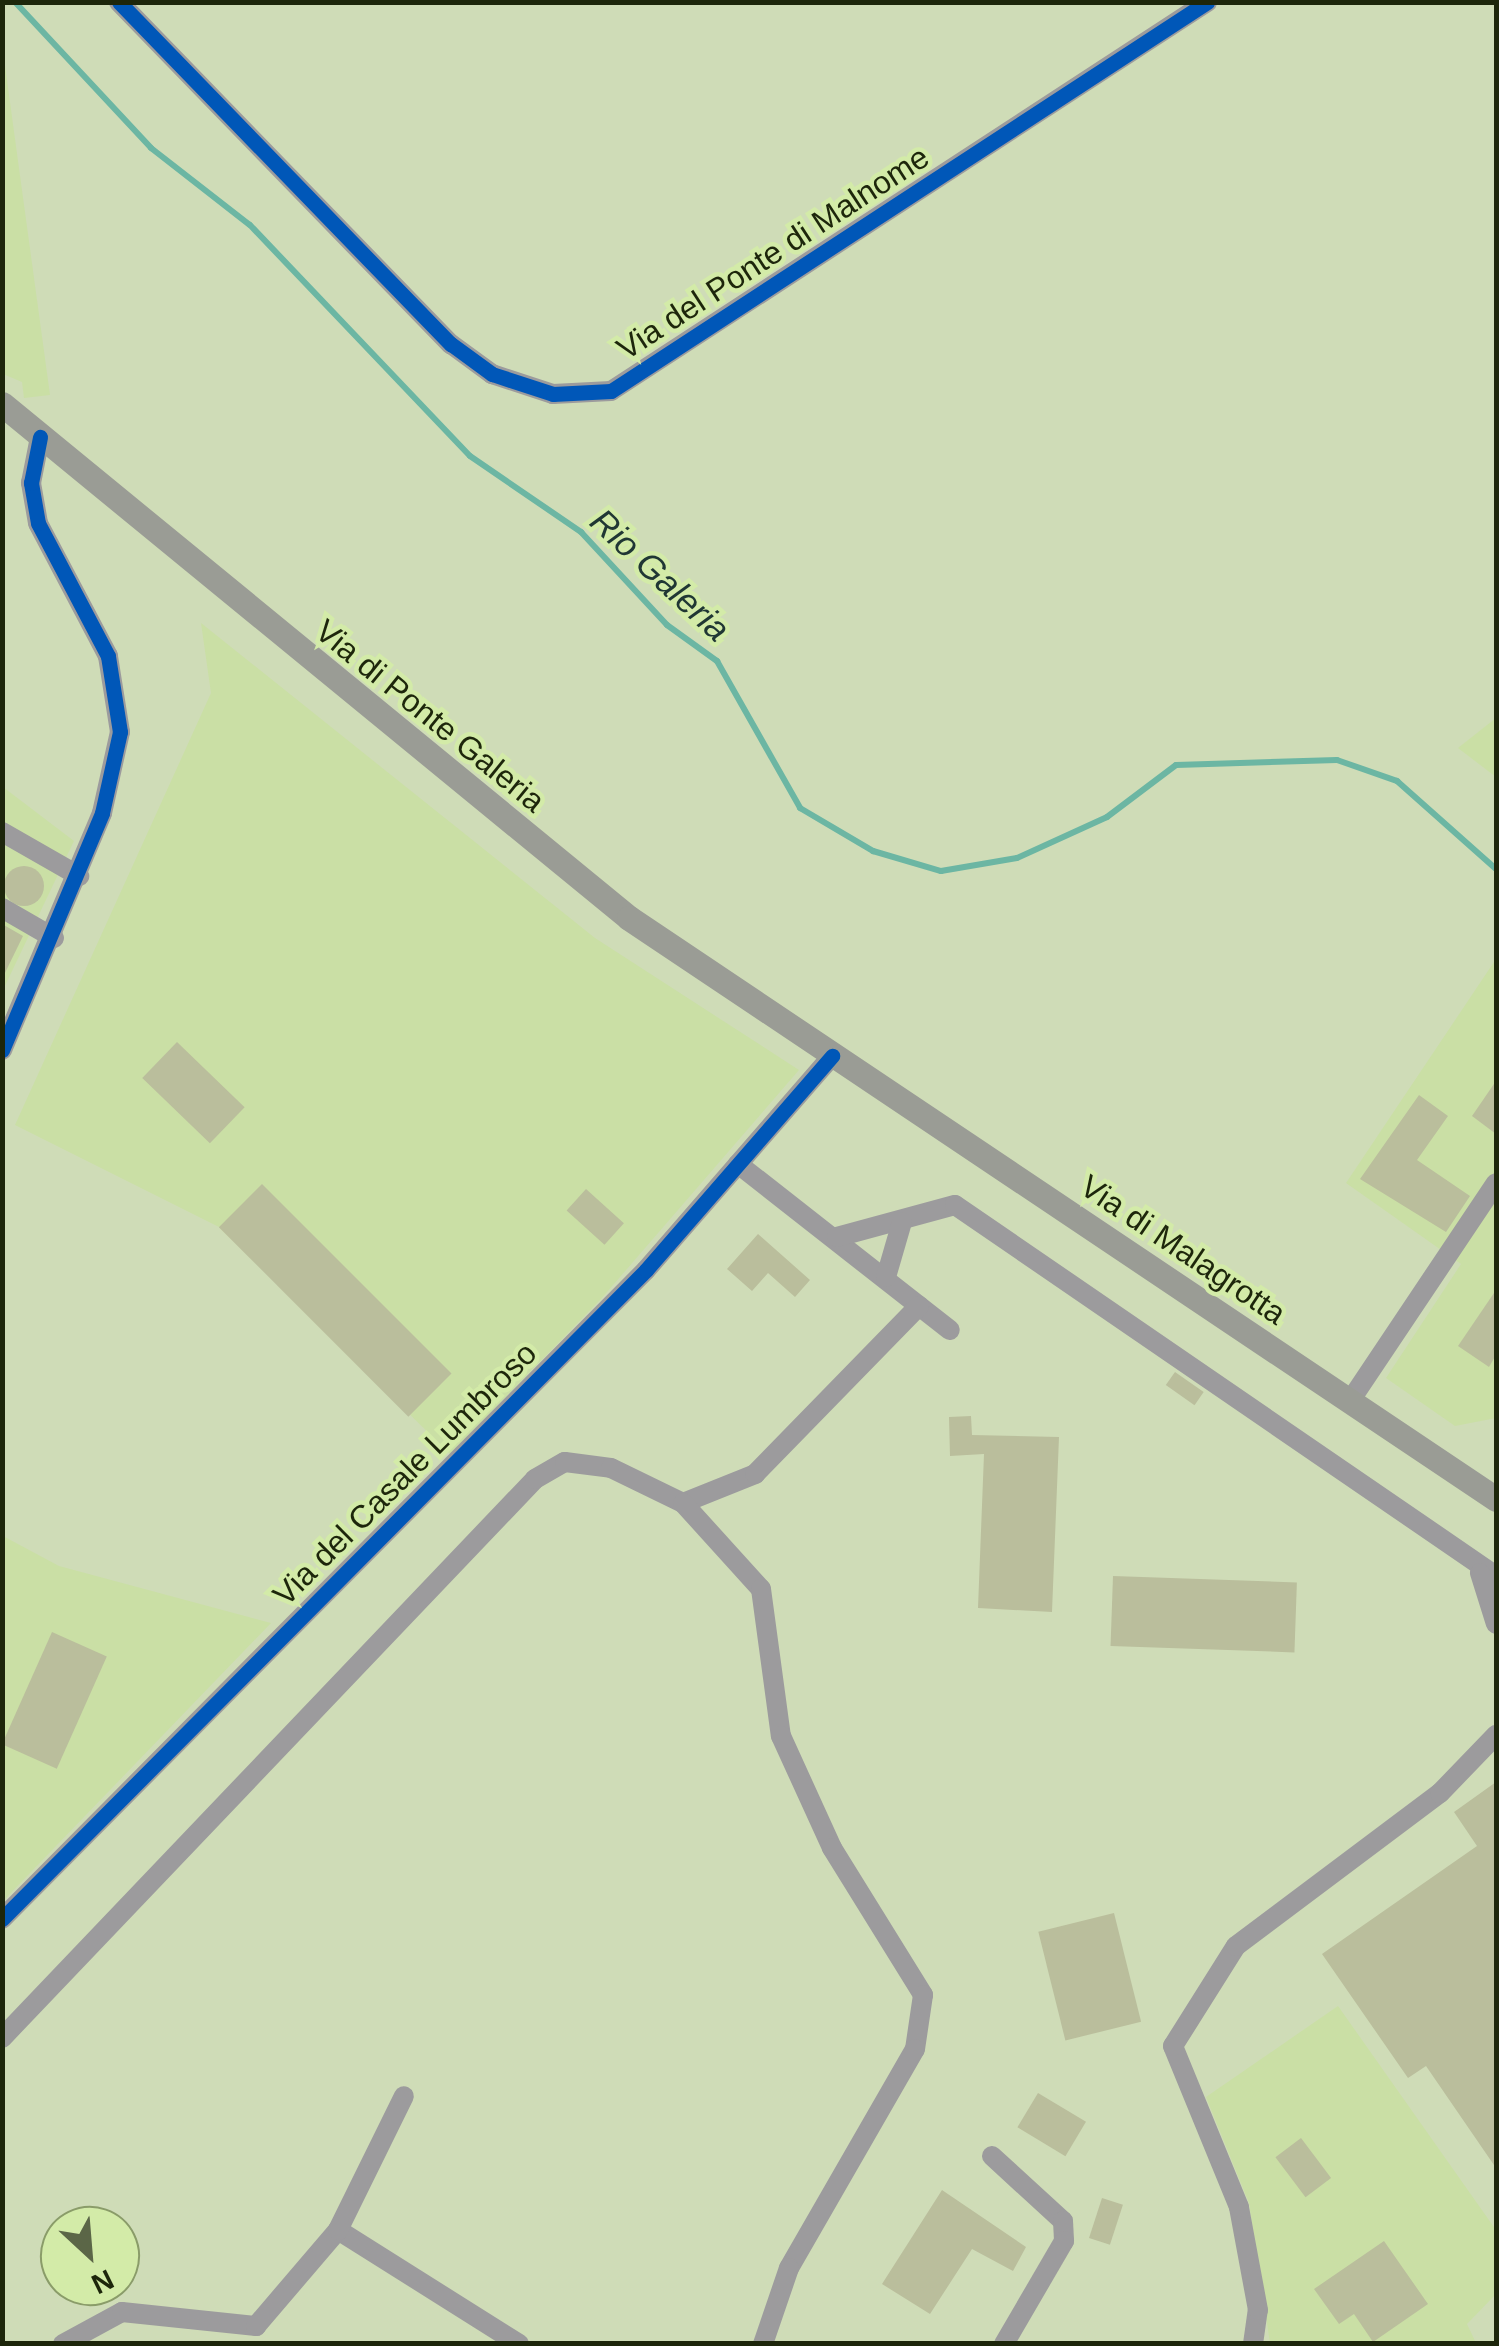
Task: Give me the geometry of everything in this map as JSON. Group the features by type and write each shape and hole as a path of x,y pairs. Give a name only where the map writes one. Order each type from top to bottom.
{"main road":[{"name":"Via di Ponte Galeria","path":"2,404 614,906 832,1056"},
{"name":"Via di Malagrotta","path":"832,1056 1496,1499"}],"street":[{"name":"Via del Ponte di Malnome","path":"119,2 451,344 492,374 554,394 610,391 1207,2"},
{"path":"2,1050 54,938 109,794 120,712 100,640 38,523 31,483 40,436"},
{"path":"2,832 79,876"},
{"path":"2,908 54,938"},
{"name":"Via del Casale Lumbroso","path":"2,1918 646,1270 832,1056"},
{"path":"738,1164 838,1238 950,1330"},
{"path":"1350,1401 1496,1183"},
{"path":"838,1238 880,1219 902,1222 955,1205 1369,1481 1488,1575 1496,1624"},
{"path":"886,1277 902,1222"},
{"path":"683,1504 755,1474 919,1306"},
{"path":"2,2038 536,1479 566,1462 611,1468 683,1504 762,1589 781,1736 832,1848 922,1995 915,2049 789,2268 763,2344"},
{"path":"1254,2344 1258,2310 1239,2206 1173,2046 1236,1946 1440,1793 1496,1735"},
{"path":"63,2344 122,2312 245,2331 286,2297 338,2230 404,2096"},
{"path":"992,2156 1063,2220 1064,2241 1004,2344"},
{"path":"338,2230 519,2344"}],"shaded area":[{"path":"3,51 50,395 24,398 22,382 3,374"},
{"path":"201,623 595,938 799,1070 601,1299 450,1454 219,1227 15,1125 211,693"},
{"path":"1496,718 1496,777 1458,748"},
{"path":"3,787 74,841 3,990"},
{"path":"1496,959 1496,1418 1455,1426 1386,1378 1461,1264 1346,1183"},
{"path":"3,1536 59,1566 271,1623 3,1901"},
{"path":"1338,2006 1496,2230 1496,2294 1467,2324 1476,2343 1270,2343 1249,2203 1206,2097"}],"building":[{"path":"24,866 38,872 44,886 38,900 24,906 10,900 4,886 10,872"},
{"path":"2,924 23,936 2,979"},
{"path":"177,1042 245,1107 210,1143 142,1078"},
{"path":"1496,1081 1496,1134 1472,1116"},
{"path":"1419,1095 1448,1116 1417,1160 1470,1196 1446,1232 1360,1179"},
{"path":"262,1184 452,1374 408,1417 219,1227"},
{"path":"586,1189 624,1223 604,1245 567,1211"},
{"path":"758,1234 810,1280 795,1297 768,1273 752,1291 727,1269"},
{"path":"1496,1290 1496,1355 1489,1367 1458,1346"},
{"path":"1175,1372 1204,1392 1194,1405 1166,1385"},
{"path":"971,1416 972,1435 1059,1437 1052,1612 978,1608 984,1454 950,1456 949,1417"},
{"path":"1113,1576 1297,1582 1294,1652 1111,1646"},
{"path":"52,1632 107,1656 57,1769 2,1744"},
{"path":"1496,1782 1496,2168 1426,2066 1408,2078 1322,1954 1477,1846 1454,1812"},
{"path":"1114,1913 1141,2022 1065,2041 1038,1932"},
{"path":"1038,2093 1086,2122 1065,2156 1017,2127"},
{"path":"1301,2138 1331,2178 1306,2197 1275,2157"},
{"path":"942,2190 1026,2247 1013,2271 972,2249 930,2314 882,2284"},
{"path":"1102,2198 1123,2205 1110,2245 1089,2238"},
{"path":"1384,2241 1428,2304 1373,2342 1354,2314 1339,2324 1314,2289"}],"waterway":[{"name":"Rio Galeria","path":"15,2 151,148 250,225 470,456 581,532 667,625 717,661 800,808 873,851 941,871 1017,858 1107,817 1176,765 1337,760 1397,781 1496,869"}],"cycle path":[{"path":"119,2 451,344 492,374 553,394 611,391 1207,2"},
{"path":"2,1050 102,813 120,732 108,656 38,523 31,483 40,437"},
{"path":"2,1919 646,1270 832,1056"}]}
